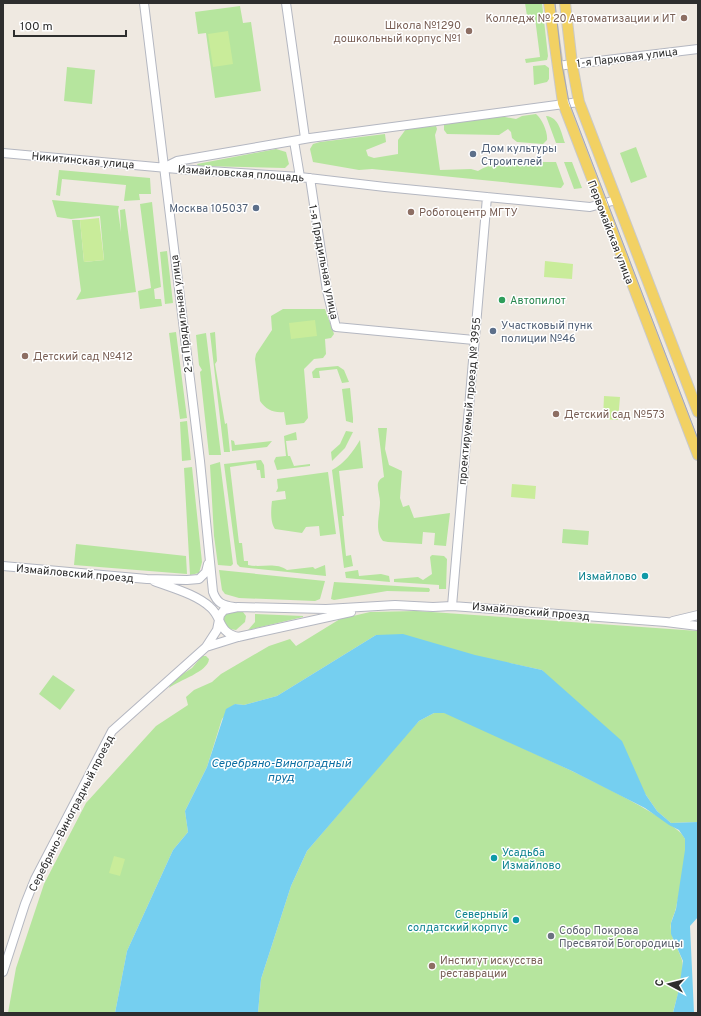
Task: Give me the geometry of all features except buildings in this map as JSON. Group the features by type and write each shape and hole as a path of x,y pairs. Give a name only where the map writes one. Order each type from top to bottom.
{"main road":[{"name":"Первомайская улица","path":"549,3 563,103 698,455"},
{"name":"Первомайская улица","path":"565,3 572,64 579,102 698,412"}],"street":[{"name":"2-я Прядильная улица","path":"144,3 200,461 212,592 217,601 226,606 238,607"},
{"path":"286,3 305,138"},
{"name":"1-я Парковая улица","path":"557,66 698,48"},
{"name":"Измайловская площадь","path":"164,168 177,161 305,138 579,102"},
{"path":"294,141 300,177"},
{"name":"Никитинская улица","path":"3,153 164,168"},
{"name":"Измайловская площадь","path":"164,168 300,177 590,207 616,200"},
{"name":"1-я Прядильная улица","path":"310,178 326,283 336,327 474,340"},
{"name":"проектируемый проезд № 3955","path":"452,606 487,197"},
{"name":"Измайловский проезд","path":"3,566 147,579 199,579 206,572 209,562"},
{"name":"Измайловский проезд","path":"147,579 200,600 211,608 225,632 238,637"},
{"name":"Измайловский проезд","path":"206,648 238,637 348,612 395,605"},
{"name":"Измайловский проезд","path":"219,622 224,610 238,607 326,609 395,605 433,607 452,606 666,622 698,626"},
{"name":"Измайловский проезд","path":"666,622 698,615"},
{"name":"Серебряно-Виноградный проезд","path":"3,972 35,879 112,731 206,648 214,636 219,622"}],"green space":[{"path":"525,3 542,3 548,56 547,60 526,63 525,59 540,57 535,18 527,16"},
{"path":"240,6 243,23 251,22 261,91 215,98 206,33 198,34 195,12"},
{"path":"228,31 233,64 213,67 208,34"},
{"path":"545,65 549,68 549,79 547,82 534,85 533,66"},
{"path":"67,67 95,70 92,104 64,101"},
{"path":"536,114 547,133 547,140 543,144 517,142 512,138 511,132 508,129 499,135 447,134 444,130 444,124 448,123 500,116 516,119 522,116"},
{"path":"546,116 557,122 565,143 556,143"},
{"path":"436,126 437,129 435,135 440,170 471,169 478,171 485,167 492,166 507,167 515,162 556,162 564,184 561,188 372,169 359,170 313,162 310,149 313,144 385,134 386,142 366,150 368,156 374,158 398,154 398,140 406,129"},
{"path":"636,147 647,177 631,183 620,153"},
{"path":"276,149 286,152 289,164 285,168 198,166 197,164"},
{"path":"564,162 572,162 582,188 574,189"},
{"path":"59,170 150,178 151,194 139,194 140,200 124,201 126,185 62,179 60,196 56,195"},
{"path":"52,200 119,206 118,210 121,232 120,210 125,209 136,292 76,300 81,291 72,220 80,220 84,262 104,260 100,216 71,219 57,217"},
{"path":"152,202 161,287 154,289 155,299 161,299 162,306 140,309 138,291 151,288 140,204"},
{"path":"99,218 104,260 84,262 80,220"},
{"path":"167,251 173,303 165,304 160,252"},
{"path":"545,261 573,264 572,279 544,277"},
{"path":"283,309 325,309 334,334 331,338 325,339 326,354 323,358 314,359 304,369 308,418 304,423 286,425 284,412 270,410 260,401 255,359 256,354 272,330 271,316"},
{"path":"315,320 317,336 291,339 289,323"},
{"path":"176,332 187,418 180,419 169,333"},
{"path":"215,332 217,361 215,364 225,424 227,423 230,452 224,452 210,333"},
{"path":"206,333 221,455 209,455 200,372 202,370 199,365 196,335"},
{"path":"338,366 344,370 349,382 342,383 337,369 319,371 320,378 313,378 312,372 316,368"},
{"path":"350,388 353,423 346,421 342,389"},
{"path":"604,396 620,397 618,420 603,419"},
{"path":"187,421 191,460 182,461 180,422"},
{"path":"378,428 387,428 385,449 389,465 402,471 400,498 403,507 409,505 414,518 450,513 446,546 434,545 435,533 423,532 422,544 388,542 383,541 380,537 378,527 380,502 378,483 384,477"},
{"path":"346,431 353,432 345,448 332,461 331,452 340,444"},
{"path":"296,432 297,440 286,441 288,456 290,456 294,466 310,464 310,466 277,470 274,461 276,457 286,456 284,436"},
{"path":"231,440 234,441 235,445 272,441 267,447 232,451"},
{"path":"360,440 363,468 339,471 344,516 342,516 346,556 351,555 353,566 344,568 332,470 348,457"},
{"path":"261,460 264,465 265,478 261,478 260,470 257,470 256,463 230,467 239,543 242,543 244,561 248,561 248,565 278,566 287,570 313,567 315,569 325,565 326,576 240,567 237,564 224,464"},
{"path":"220,462 233,564 231,566 218,565 214,536 210,465"},
{"path":"192,467 202,562 199,573 190,575 184,468"},
{"path":"328,472 336,534 320,536 319,526 306,527 302,533 275,529 273,526 271,512 272,501 286,499 285,491 276,492 278,488 277,479"},
{"path":"512,484 536,486 535,499 511,497"},
{"path":"563,529 589,531 588,545 562,543"},
{"path":"76,544 186,556 187,574 74,565"},
{"path":"432,555 444,556 447,559 446,589 439,589 439,585 394,582 394,579 418,577 423,580 432,574 430,557"},
{"path":"219,570 325,581 320,599 315,601 239,598 225,594 222,590"},
{"path":"358,570 359,576 381,574 389,576 390,582 346,578 345,572"},
{"path":"334,582 429,588 430,590 429,592 387,591 334,600 331,599"},
{"path":"417,611 698,631 698,822 671,823 657,811 646,795 542,670 376,635 277,696 244,705 235,704 222,719 207,767 185,811 188,832 173,850 127,951 115,1013 8,1013 16,968 44,884 86,803 156,726 188,705 186,697 194,690 212,682 221,674 269,646 290,639 296,646 340,619 370,612"},
{"path":"230,612 243,612 246,616 245,622 236,630 230,629 223,622 225,614"},
{"path":"255,614 303,617 248,630 255,622"},
{"path":"202,656 206,656 209,659 204,668 169,688 172,681 192,668"},
{"path":"53,675 75,690 60,710 39,694"},
{"name":"Усадьба Измайлово","path":"434,713 445,713 455,717 541,756 618,794 651,812 675,828 685,839 686,845 683,873 676,908 671,923 671,932 683,965 680,986 673,1013 258,1013 261,979 291,886 307,851 404,737 419,721"},
{"path":"114,856 125,859 120,876 109,873"}],"water":[{"name":"Серебряно-Виноградный пруд","path":"403,634 475,655 542,670 622,741 646,795 657,811 671,823 698,822 698,917 690,926 694,1013 673,1013 679,989 683,961 671,934 671,923 676,909 685,850 685,839 679,830 669,825 645,808 572,771 444,713 434,713 419,721 307,851 291,886 261,979 258,1013 115,1013 127,951 173,850 188,832 185,811 207,767 226,709 235,704 244,705 277,696 376,635"}],"tram line":[{"path":"555,3 562,65 569,102 698,439"}],"place":[{"name":"Колледж № 20 Автоматизации и ИТ","path":"684,18"},
{"name":"Школа №1290 дошкольный корпус №1","path":"469,31"},
{"name":"Дом культуры Строителей","path":"473,154"},
{"name":"Москва 105037","path":"256,208"},
{"name":"Роботоцентр МГТУ","path":"411,212"},
{"name":"Автопилот","path":"502,300"},
{"name":"Участковый пунк полиции №46","path":"493,331"},
{"name":"Детский сад №412","path":"25,356"},
{"name":"Детский сад №573","path":"556,414"},
{"name":"Измайлово","path":"645,576"},
{"name":"Усадьба Измайлово","path":"494,858"},
{"name":"Северный солдатский корпус","path":"516,920"},
{"name":"Собор Покрова Пресвятой Богородицы","path":"551,936"},
{"name":"Институт искусства реставрации","path":"432,966"}]}
